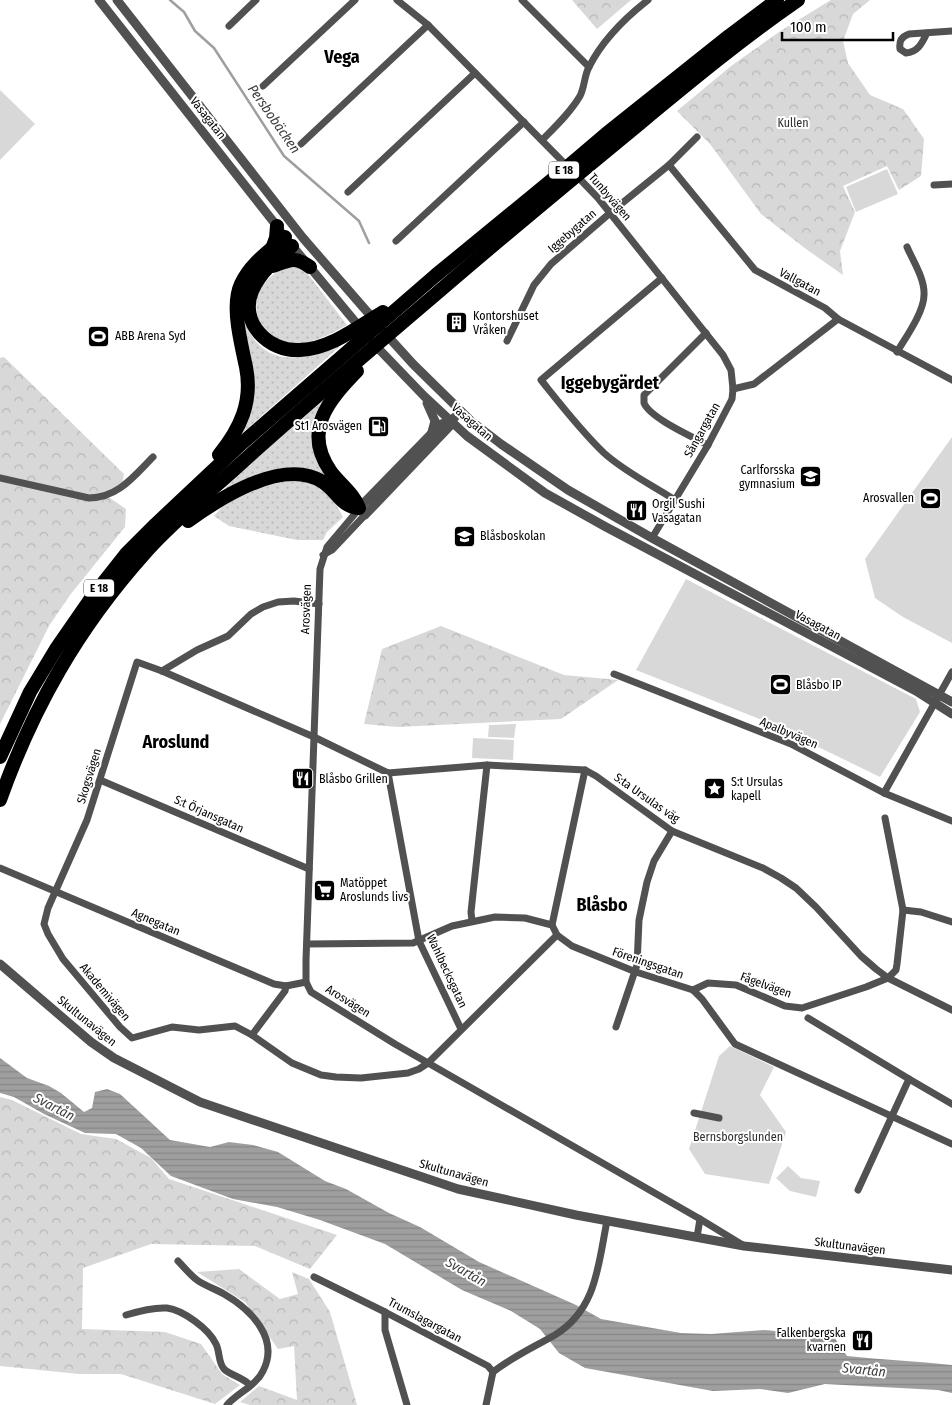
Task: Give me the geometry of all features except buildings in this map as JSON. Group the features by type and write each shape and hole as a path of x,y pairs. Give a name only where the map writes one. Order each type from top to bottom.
{"highway":[{"name":"E 18","path":"0,757 30,692 92,597 126,554 156,524 183,508 203,491 240,444 505,217 606,134 777,0"},
{"name":"E 18","path":"0,800 17,753 32,720 69,653 98,610 183,508 496,242 696,77 798,0"},
{"name":"E 18","path":"203,491 224,449 236,432 242,418 248,394 247,375 237,317 238,292 251,269 272,248 291,235"},
{"name":"E 18","path":"291,235 252,290 248,308 257,332 271,343 281,348 298,350 320,346 349,333 387,310 402,305"},
{"path":"268,267 276,266 292,259 302,261 310,267"},
{"name":"E 18","path":"362,512 356,501 331,472 322,457 319,444 319,426 323,414 333,398 396,328"},
{"name":"E 18","path":"203,491 241,489 269,478 302,475 324,483 349,508 362,512"}],"street":[{"name":"Vasagatan","path":"99,0 291,235 351,292 413,364 460,412 501,444 568,490 937,699 952,714"},
{"name":"Vasagatan","path":"117,0 291,235 310,267 357,325 400,372 467,436 545,493 606,527 916,691 937,699 952,702"},
{"path":"229,26 256,0"},
{"path":"263,86 354,0"},
{"name":"Tunbyvägen","path":"397,0 428,25 553,151 610,213 723,355 731,370 734,390"},
{"path":"522,0 588,67"},
{"path":"542,140 579,97 585,84 588,67 599,49 632,13 648,0"},
{"path":"301,144 428,25"},
{"path":"927,33 952,31"},
{"path":"348,192 475,73"},
{"path":"396,241 524,122"},
{"name":"Iggebygatan","path":"507,340 520,311 542,273 562,253 669,165 697,138"},
{"name":"Vallgatan","path":"669,165 755,270 825,308 838,319 897,352 952,380"},
{"path":"934,185 952,184"},
{"path":"897,352 922,308 924,296 923,283 906,247"},
{"path":"662,278 541,380 572,418 605,453 636,476 675,500"},
{"path":"734,390 754,384 838,319"},
{"path":"706,333 644,395 644,403 670,425 708,445"},
{"name":"Sångargatan","path":"652,538 726,413 734,390"},
{"path":"424,396 435,421 431,434"},
{"name":"Arosvägen","path":"362,512 431,434 441,424 451,421 460,412"},
{"name":"Arosvägen","path":"451,421 451,425 431,446 326,547 323,556 320,569 306,982 311,992 428,1063 744,1246"},
{"path":"431,446 449,434 467,436"},
{"path":"0,478 95,498 109,495 118,490 153,457"},
{"path":"647,548 652,538"},
{"path":"162,671 198,650 228,636 251,614 263,607 278,602 294,601 320,604"},
{"name":"Skogsvägen","path":"56,892 87,820 136,662 162,671"},
{"path":"162,671 314,737 388,773"},
{"path":"884,793 952,672"},
{"name":"Apalbyvägen","path":"614,674 791,744 884,793 952,821"},
{"path":"472,921 471,912 487,765"},
{"name":"S:ta Ursulas väg","path":"388,773 487,765 585,770 672,831 763,868 781,878 796,888 861,956 888,978 952,1010"},
{"path":"428,1063 557,936 552,925 585,770"},
{"name":"Wahlbecksgatan","path":"388,773 419,941 461,1029"},
{"name":"S:t Örjansgatan","path":"100,780 309,869"},
{"path":"885,818 902,910 896,970 888,978"},
{"path":"616,1027 638,965 639,920 646,882 654,861 672,831"},
{"name":"Agnegatan","path":"0,868 274,984 286,986 306,982"},
{"name":"Akademivägen","path":"56,892 46,914 44,924 48,934 71,969 127,1035 132,1038 172,1027 199,1030 235,1026 252,1035 292,1064 321,1075 362,1078 408,1073 428,1063"},
{"path":"902,910 921,912 952,922"},
{"path":"307,944 413,943 434,932 472,921 495,917 525,918 552,925"},
{"name":"Föreningsgatan","path":"557,936 572,946 636,972 693,990 702,999 735,1044 952,1144"},
{"name":"Skultunavägen","path":"0,964 91,1042 114,1058 200,1102 458,1188 607,1221 744,1246 952,1270"},
{"name":"Fågelvägen","path":"693,990 708,983 736,985 786,1006 802,1008 888,978"},
{"path":"252,1035 285,991 286,986"},
{"path":"808,1018 952,1104"},
{"path":"858,1190 909,1079"},
{"path":"694,1113 719,1118"},
{"path":"697,1237 700,1219"},
{"path":"486,1405 493,1372 571,1323 587,1304 607,1221"},
{"path":"178,1261 197,1280 224,1294 244,1308 256,1319 263,1331 266,1340 267,1361 263,1372 227,1405"},
{"name":"Trumslagargatan","path":"314,1277 483,1362 493,1372"},
{"path":"126,1315 159,1308 170,1308 180,1313 195,1322 212,1337 217,1345 222,1367 227,1372 243,1378 250,1385"},
{"path":"385,1312 385,1330 407,1405"}],"green space":[{"path":"572,0 631,0 597,29"},
{"name":"Kullen","path":"831,0 870,0 853,14 843,41 848,63 870,95 903,109 924,139 921,176 899,190 887,166 843,186 855,212 840,251 843,275 761,214 710,144 677,111 731,66 782,30"},
{"path":"0,90 35,124 0,160"},
{"path":"887,169 898,194 856,212 846,187"},
{"path":"287,265 304,269 347,325 321,338 300,344 284,343 264,330 256,307 258,293 268,279"},
{"path":"242,312 250,333 256,341 271,353 280,356 309,355 347,340 239,436 249,412"},
{"path":"4,357 124,474 122,486 107,496 126,509 125,527 70,595 49,626 0,724 0,358"},
{"path":"333,389 317,411 311,432 314,451 335,487 322,476 226,490 226,487"},
{"name":"Arosvallen","path":"952,437 952,643 903,617 875,598 865,559"},
{"path":"300,479 326,492 343,517 327,532 323,540 297,540 229,526 214,516 227,501 260,486"},
{"name":"Blåsbo IP","path":"686,579 916,699 920,712 880,777 767,722 636,670"},
{"path":"441,626 564,675 618,680 561,719 398,727 364,724 382,649"},
{"path":"516,724 514,738 488,737 489,725"},
{"path":"473,738 514,740 513,760 472,758"},
{"name":"Bernsborgslunden","path":"730,1046 774,1067 760,1095 786,1132 769,1184 705,1174 689,1149 719,1056"},
{"path":"0,1097 12,1100 81,1134 116,1139 151,1158 169,1179 337,1235 310,1269 255,1246 151,1244 83,1268 82,1329 165,1332 201,1344 222,1374 240,1385 215,1404 121,1374 79,1374 0,1366"},
{"path":"788,1166 801,1178 820,1181 816,1197 790,1191 776,1178"},
{"path":"239,1269 280,1299 298,1294 292,1272 309,1279 330,1312 357,1405 250,1405 240,1402 259,1386 297,1400 294,1346 278,1349 245,1302 197,1272"}],"water":[{"name":"Svartån","path":"0,1058 27,1078 49,1086 61,1093 84,1112 92,1108 95,1092 107,1089 120,1094 170,1140 210,1147 229,1142 253,1145 278,1152 325,1181 346,1189 389,1213 420,1227 479,1262 576,1305 601,1319 681,1333 711,1334 765,1330 815,1335 832,1334 847,1356 952,1365 952,1393 938,1390 825,1384 788,1393 760,1389 713,1391 585,1368 559,1353 540,1329 511,1311 462,1290 385,1244 320,1220 277,1207 233,1199 171,1176 141,1148 116,1134 85,1133 44,1114 14,1097 0,1093"}],"waterway":[{"name":"Persbobäcken","path":"170,0 184,12 195,31 214,48 284,156 359,221 369,243"}],"place":[{"name":"Kontorshuset Vråken","path":"457,323"},
{"name":"ABB Arena Syd","path":"99,336"},
{"name":"St1 Arosvägen","path":"378,426"},
{"name":"Carlforsska gymnasium","path":"811,477"},
{"name":"Arosvallen","path":"930,498"},
{"name":"Orgil Sushi Vasagatan","path":"636,511"},
{"name":"Blåsboskolan","path":"464,536"},
{"name":"Blåsbo IP","path":"780,685"},
{"name":"Blåsbo Grillen","path":"303,779"},
{"name":"S:t Ursulas kapell","path":"715,789"},
{"name":"Matöppet Aroslunds livs","path":"324,890"},
{"name":"Falkenbergska kvarnen","path":"862,1340"}],"district":[{"name":"Vega","path":"342,57"},
{"name":"Iggebygärdet","path":"610,383"},
{"name":"Aroslund","path":"176,742"},
{"name":"Blåsbo","path":"602,905"}]}
